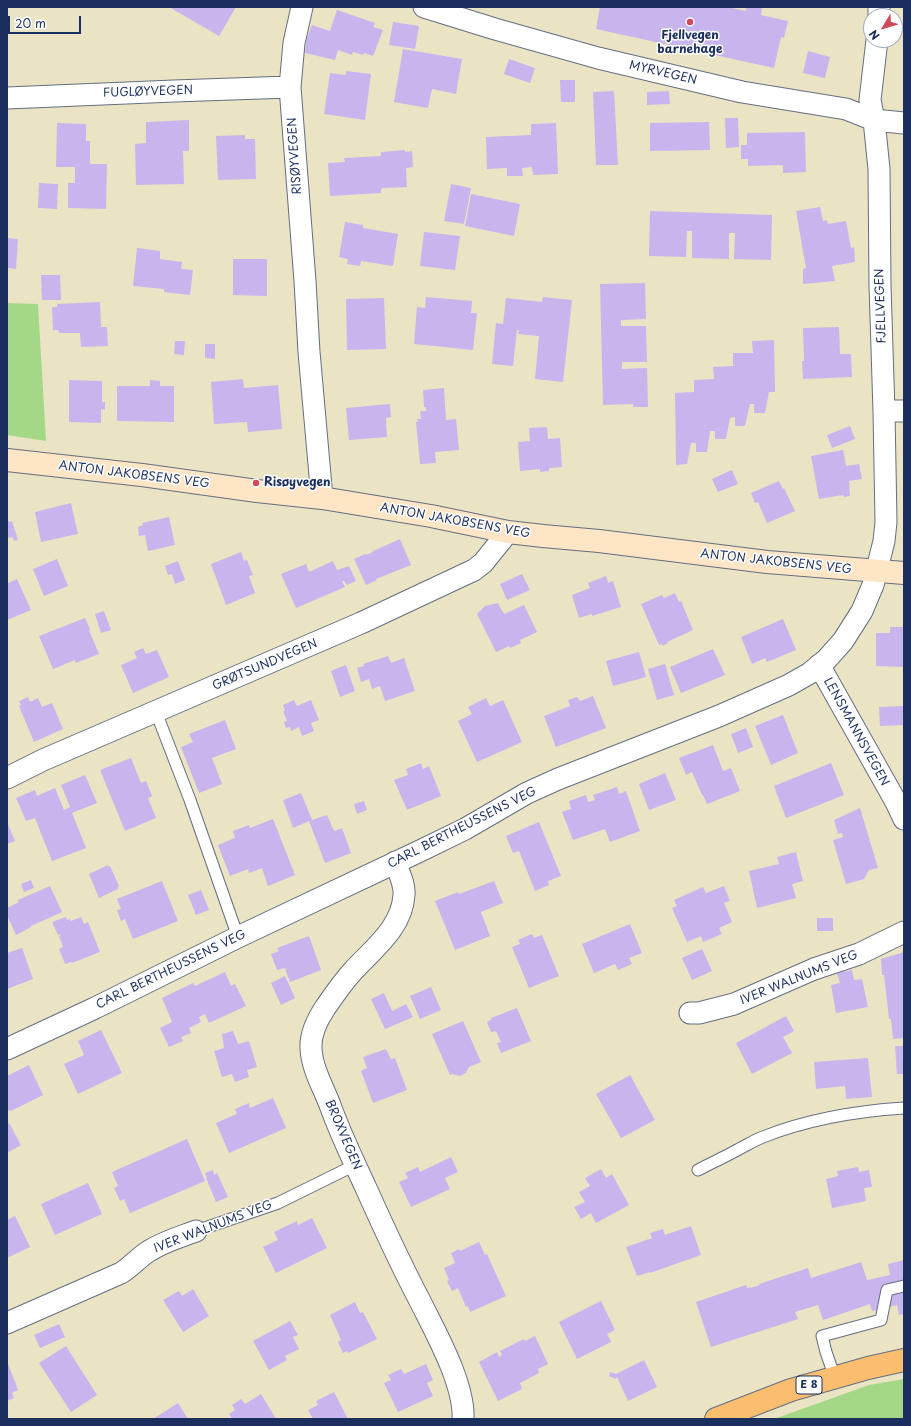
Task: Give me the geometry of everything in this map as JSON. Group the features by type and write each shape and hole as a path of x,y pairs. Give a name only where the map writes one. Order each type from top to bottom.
{"highway":[{"name":"E 8","path":"716,1419 791,1390 868,1368 904,1360"}],"street":[{"name":"RISØYVEGEN","path":"302,7 294,43 290,87 308,352 322,498"},
{"name":"MYRVEGEN","path":"424,7 598,58 742,92 846,109 874,120 904,123"},
{"name":"FJELLVEGEN","path":"876,48 870,100 874,120 879,169 880,286 894,411 885,535 877,571"},
{"name":"FUGLØYVEGEN","path":"7,98 174,90 290,87"},
{"name":"ANTON JAKOBSENS VEG","path":"7,460 142,475 257,491 322,498 431,516 508,532 599,541 767,562 904,573"},
{"name":"GRØTSUNDVEGEN","path":"7,778 43,760 361,623 474,570 483,563 508,532"},
{"name":"CARL BERTHEUSSENS VEG","path":"7,1049 94,1008 238,936 465,829 534,790 758,699 810,673 820,665 843,641 854,625 862,611 877,571"},
{"name":"LENSMANNSVEGEN","path":"820,665 904,819"},
{"name":"BROXVEGEN","path":"395,862 403,884 404,894 403,903 398,917 391,930 380,944 353,970 320,1016 314,1029 311,1041 312,1057 337,1124 385,1230 448,1359 459,1394 463,1411 463,1419"},
{"name":"IVER WALNUMS VEG","path":"690,1013 699,1013 734,1004 814,970 859,954 904,932"},
{"name":"IVER WALNUMS VEG","path":"7,1323 121,1273 147,1252 196,1231"}],"lane":[{"path":"156,712 190,800 238,936"},
{"path":"698,1170 761,1137 778,1131 802,1124 849,1114 904,1108"},
{"name":"IVER WALNUMS VEG","path":"196,1231 278,1202 356,1165"},
{"path":"835,1378 822,1336 881,1320 887,1290 904,1286"}],"green space":[{"path":"7,303 38,304 46,441 7,435"},
{"path":"904,1379 904,1419 774,1419 869,1385"}],"building":[{"path":"169,7 236,7 219,36"},
{"path":"600,7 731,7 746,11 746,7 756,7 762,8 761,15 788,21 784,38 781,37 774,68 596,29"},
{"path":"337,10 375,23 373,27 383,30 373,56 353,52 352,55 338,50 335,60 305,53 307,38 312,25 330,31"},
{"path":"393,22 419,26 415,49 389,45"},
{"path":"403,49 462,59 456,94 432,89 428,108 394,102"},
{"path":"808,51 830,57 825,78 803,73"},
{"path":"509,59 535,68 530,83 504,74"},
{"path":"346,71 371,74 365,120 324,114 330,73 346,75"},
{"path":"560,80 575,80 575,102 561,102"},
{"path":"614,91 618,165 596,165 593,92"},
{"path":"669,91 670,104 647,105 647,92"},
{"path":"725,118 738,118 739,147 726,148"},
{"path":"189,120 189,151 183,151 184,184 136,185 135,144 146,143 146,122"},
{"path":"709,122 710,150 650,151 650,123"},
{"path":"57,123 86,124 86,141 90,141 90,164 107,164 106,209 68,208 68,183 75,183 75,167 56,167"},
{"path":"556,123 558,174 533,175 532,167 522,168 523,176 507,176 507,168 487,169 486,137 531,135 531,124"},
{"path":"805,132 806,172 783,173 783,165 748,166 748,159 741,159 741,145 747,145 747,133"},
{"path":"245,135 245,139 255,139 256,179 218,180 216,136"},
{"path":"405,150 405,152 412,151 413,167 406,168 407,187 383,188 381,189 381,193 330,196 328,163 345,162 344,158 381,156 381,152"},
{"path":"39,183 58,184 57,209 38,208"},
{"path":"451,184 471,188 464,224 444,221"},
{"path":"471,194 520,204 514,236 465,226"},
{"path":"820,207 823,221 827,220 828,224 846,221 851,248 854,247 855,262 832,266 835,281 803,284 803,269 806,268 796,211"},
{"path":"650,211 772,215 771,260 734,259 735,233 729,233 729,259 692,258 692,231 687,231 686,257 649,256"},
{"path":"345,222 363,225 363,228 398,234 393,266 361,261 360,266 347,264 348,259 339,257"},
{"path":"424,232 460,236 455,270 420,266"},
{"path":"7,238 18,239 16,269 7,268"},
{"path":"137,248 160,251 160,259 182,262 181,269 193,270 190,295 164,292 164,289 133,286"},
{"path":"233,259 267,259 267,296 233,295"},
{"path":"41,275 60,275 61,300 42,300"},
{"path":"645,283 646,319 621,320 621,326 646,326 647,362 622,362 622,369 647,368 648,407 633,407 633,404 603,405 600,284"},
{"path":"426,297 472,301 471,313 477,313 473,350 414,344 417,307 425,308"},
{"path":"543,297 572,300 563,382 535,379 539,336 518,334 519,330 517,330 513,366 492,364 496,323 503,324 506,298 542,302"},
{"path":"384,298 386,349 347,350 346,299"},
{"path":"100,302 101,327 107,327 108,346 81,347 80,333 59,333 58,330 53,330 52,307 57,307 57,304"},
{"path":"839,327 840,354 851,354 852,377 803,379 803,328"},
{"path":"774,340 775,392 769,392 765,413 754,413 754,404 750,404 745,426 735,426 735,417 730,418 726,439 715,439 715,431 710,431 707,452 696,452 696,443 691,443 687,464 676,465 675,393 694,392 694,380 714,379 713,367 733,366 733,353 753,353 752,341"},
{"path":"175,341 185,341 184,355 174,354"},
{"path":"205,344 215,344 215,359 205,358"},
{"path":"243,379 244,388 278,385 282,429 248,432 247,422 214,424 211,382"},
{"path":"69,380 102,381 102,402 105,402 105,410 101,409 101,423 69,422"},
{"path":"150,380 160,381 160,386 174,386 174,422 117,421 117,386 150,386"},
{"path":"444,388 446,420 456,419 459,450 435,452 436,463 420,464 416,422 418,422 417,419 421,419 420,411 426,411 426,407 424,407 423,390"},
{"path":"390,404 391,417 386,418 387,437 349,440 346,408"},
{"path":"850,426 855,439 832,448 827,435"},
{"path":"547,427 548,439 560,438 562,467 549,468 549,471 540,472 540,469 520,471 518,442 530,441 529,428"},
{"path":"843,450 846,466 859,464 862,479 849,481 850,496 844,497 843,495 819,499 811,456"},
{"path":"732,470 738,484 718,492 712,479"},
{"path":"779,481 795,511 767,523 758,502 755,503 751,493"},
{"path":"71,503 78,534 41,542 35,512"},
{"path":"169,517 175,545 148,551 145,535 139,536 138,527 143,525 142,523"},
{"path":"7,518 9,522 12,521 18,540 14,541 13,537 7,538"},
{"path":"400,539 411,565 376,579 377,580 366,585 354,559"},
{"path":"241,552 244,561 247,560 253,575 249,576 255,593 226,605 211,564"},
{"path":"57,559 68,586 44,596 33,569"},
{"path":"178,561 185,580 175,584 172,574 168,575 165,566"},
{"path":"333,561 337,570 349,566 356,581 347,585 344,581 342,581 345,587 296,608 281,574 306,564 309,572"},
{"path":"522,574 530,590 507,600 500,584"},
{"path":"606,576 608,583 613,581 621,607 592,616 592,614 579,618 572,595 590,588 588,583"},
{"path":"17,579 31,610 7,620 7,580 8,583"},
{"path":"675,593 679,602 681,601 693,630 667,642 668,643 662,646 662,644 659,645 641,604 662,595 664,598"},
{"path":"498,603 504,614 524,605 537,632 520,640 521,643 510,648 509,646 496,652 477,614 485,606"},
{"path":"104,611 111,630 101,633 95,614"},
{"path":"85,618 99,654 76,663 75,660 53,669 39,636"},
{"path":"783,619 796,650 767,662 765,658 752,664 741,637"},
{"path":"890,627 904,627 904,667 876,666 876,633 890,633"},
{"path":"143,648 146,654 157,650 169,677 133,693 121,665 137,658 134,652"},
{"path":"713,649 725,675 681,693 670,667"},
{"path":"639,652 646,677 613,686 606,661"},
{"path":"388,656 391,663 404,658 415,691 385,701 380,686 372,689 369,679 361,682 357,668 364,666 363,664"},
{"path":"665,664 674,695 657,700 648,669"},
{"path":"346,665 355,691 340,697 331,671"},
{"path":"593,696 606,728 556,747 544,716 570,706 568,700 577,697 580,701"},
{"path":"28,697 30,702 38,698 42,707 52,703 63,729 34,742 19,706 21,705 19,701"},
{"path":"486,698 490,706 503,700 522,742 477,762 458,721 472,714 468,707"},
{"path":"294,700 297,706 311,700 319,720 311,723 314,731 302,736 299,727 291,731 290,727 286,728 284,722 287,721 283,711 285,711 283,705"},
{"path":"904,706 904,725 880,726 879,707"},
{"path":"783,715 798,753 771,765 755,726"},
{"path":"225,720 236,749 212,758 222,784 199,793 181,747 193,742 189,734"},
{"path":"746,728 753,747 738,753 731,734"},
{"path":"713,745 723,771 731,768 740,791 707,804 692,772 686,775 679,758"},
{"path":"131,758 141,783 146,781 152,796 148,798 156,818 125,831 100,770"},
{"path":"421,763 423,769 429,766 441,796 407,810 394,780 408,775 406,769"},
{"path":"831,763 844,795 786,818 774,786"},
{"path":"665,773 676,800 649,810 639,784"},
{"path":"85,775 97,803 72,813 86,848 52,861 35,818 26,821 16,798 35,790 37,796 55,788 64,810 70,807 61,785"},
{"path":"617,787 619,794 626,791 640,831 610,842 605,829 573,840 562,812 571,809 569,801 586,795 588,802 595,800 593,795"},
{"path":"301,793 312,820 327,815 334,831 342,828 351,853 325,863 309,821 293,828 283,800"},
{"path":"364,801 367,810 357,814 354,804"},
{"path":"860,808 878,868 869,870 864,879 846,884 833,840 843,837 842,833 838,834 834,820"},
{"path":"273,819 295,875 268,886 262,868 249,873 248,869 230,876 218,845 235,838 233,831 249,825 250,828"},
{"path":"7,822 15,841 7,844"},
{"path":"539,822 561,876 548,881 549,885 535,891 519,851 513,853 506,836"},
{"path":"796,852 803,881 792,884 796,898 757,908 749,871 779,864 777,857"},
{"path":"108,865 109,867 110,866 119,886 118,889 99,898 89,874"},
{"path":"31,880 34,888 24,892 21,884"},
{"path":"162,881 178,921 133,939 125,919 121,921 117,910 121,909 117,899"},
{"path":"494,881 503,903 481,912 490,936 455,950 435,901"},
{"path":"50,886 62,912 31,926 16,935 7,915 7,908 19,902 18,900"},
{"path":"724,886 730,901 724,903 732,922 719,928 722,934 703,942 701,936 687,942 672,908 677,906 674,900 703,887 706,893"},
{"path":"201,890 209,910 196,915 188,895"},
{"path":"66,917 67,920 70,919 71,921 81,917 84,924 88,922 100,952 72,963 65,964 59,949 63,947 59,936 61,935 58,935 52,922"},
{"path":"817,918 833,918 833,931 817,931"},
{"path":"630,924 642,953 629,958 632,964 618,970 615,964 594,973 582,944"},
{"path":"532,934 534,938 542,935 559,976 529,988 512,947 520,944 518,940"},
{"path":"309,936 321,970 290,982 285,968 277,970 271,954 279,951 277,948"},
{"path":"22,948 33,979 7,989 7,953"},
{"path":"702,949 712,971 692,980 682,958"},
{"path":"904,952 904,1038 893,1039 884,975 882,975 881,959"},
{"path":"852,970 854,980 862,979 868,1007 836,1013 831,985 840,983 837,973"},
{"path":"225,972 231,986 235,984 246,1006 209,1023 205,1014 199,1017 201,1022 189,1028 191,1033 181,1037 183,1041 169,1047 160,1028 172,1022 162,998 193,983 195,986"},
{"path":"285,976 295,998 281,1005 271,983"},
{"path":"431,987 441,1010 420,1019 410,996"},
{"path":"384,993 392,1011 406,1004 413,1017 385,1029 371,999"},
{"path":"517,1008 531,1041 501,1053 497,1043 501,1042 496,1031 491,1032 487,1022 492,1019 491,1018"},
{"path":"786,1016 794,1031 783,1037 792,1053 752,1074 736,1043"},
{"path":"463,1021 481,1062 469,1067 466,1073 460,1076 453,1074 450,1075 432,1034"},
{"path":"101,1030 122,1073 78,1094 64,1064 84,1055 78,1041"},
{"path":"233,1031 238,1044 249,1041 257,1067 247,1070 249,1077 235,1082 232,1074 222,1077 214,1051 224,1048 222,1034"},
{"path":"895,1046 904,1046 904,1074 897,1074"},
{"path":"386,1049 391,1059 395,1058 407,1090 373,1103 361,1071 367,1068 363,1057"},
{"path":"868,1058 872,1097 846,1099 845,1086 816,1089 814,1062"},
{"path":"29,1065 43,1095 11,1111 7,1111 7,1076"},
{"path":"630,1075 655,1120 621,1138 596,1094"},
{"path":"273,1098 286,1128 229,1153 216,1123 237,1114 235,1109 249,1103 250,1108"},
{"path":"9,1123 21,1145 7,1153 7,1124"},
{"path":"187,1139 205,1181 130,1213 124,1199 120,1201 114,1188 118,1186 112,1172"},
{"path":"451,1157 458,1172 445,1178 450,1189 411,1207 399,1182 408,1178 405,1173 418,1167 420,1172"},
{"path":"858,1167 859,1172 869,1170 872,1187 864,1188 866,1201 832,1208 826,1179 838,1176 837,1171"},
{"path":"601,1169 606,1178 612,1174 629,1205 596,1223 591,1213 581,1219 574,1207 585,1202 579,1192 590,1186 585,1178"},
{"path":"213,1170 214,1175 217,1173 228,1197 216,1202 205,1173"},
{"path":"88,1183 102,1214 55,1235 41,1204"},
{"path":"15,1216 30,1247 7,1258 7,1220"},
{"path":"312,1218 327,1248 276,1273 263,1247 278,1240 274,1232 297,1221 298,1225"},
{"path":"691,1226 701,1255 650,1273 637,1276 626,1247 652,1238 650,1233 663,1229 665,1235"},
{"path":"479,1242 485,1255 487,1254 506,1296 470,1312 468,1306 466,1307 458,1288 452,1291 447,1281 449,1280 444,1268 455,1263 451,1253 459,1249 460,1251"},
{"path":"904,1260 904,1314 899,1315 897,1305 872,1311 870,1304 823,1320 818,1305 795,1312 798,1319 711,1347 696,1302 746,1285 747,1288 750,1288 760,1285 759,1284 808,1268 811,1278 861,1262 867,1280 890,1275 888,1264"},
{"path":"193,1289 209,1316 183,1332 163,1300 179,1291 182,1296"},
{"path":"601,1301 615,1330 607,1334 611,1342 577,1359 559,1322"},
{"path":"355,1302 360,1313 363,1312 377,1339 348,1353 347,1351 343,1353 338,1342 341,1340 330,1315"},
{"path":"290,1321 298,1335 293,1337 299,1349 285,1356 287,1360 269,1370 253,1341"},
{"path":"59,1324 65,1337 40,1348 34,1335"},
{"path":"535,1336 548,1364 538,1369 539,1373 520,1383 522,1389 498,1401 479,1362 497,1352 499,1357 502,1355 500,1351 524,1339 525,1341"},
{"path":"66,1346 97,1395 71,1412 39,1363"},
{"path":"644,1360 657,1387 628,1401 617,1377 616,1379 609,1376 610,1372 616,1374"},
{"path":"7,1361 18,1390 12,1393 14,1398 7,1401"},
{"path":"426,1364 433,1380 427,1383 433,1396 398,1412 384,1383 391,1380 388,1375 401,1369 404,1374"},
{"path":"334,1392 348,1419 313,1419 308,1410 318,1405 316,1401"},
{"path":"261,1394 276,1419 232,1419 229,1414 235,1410 232,1405 241,1399 245,1404"},
{"path":"178,1403 188,1419 153,1419"}],"place":[{"name":"Fjellvegen barnehage","path":"690,22"},
{"name":"Risøyvegen","path":"256,483"}]}
